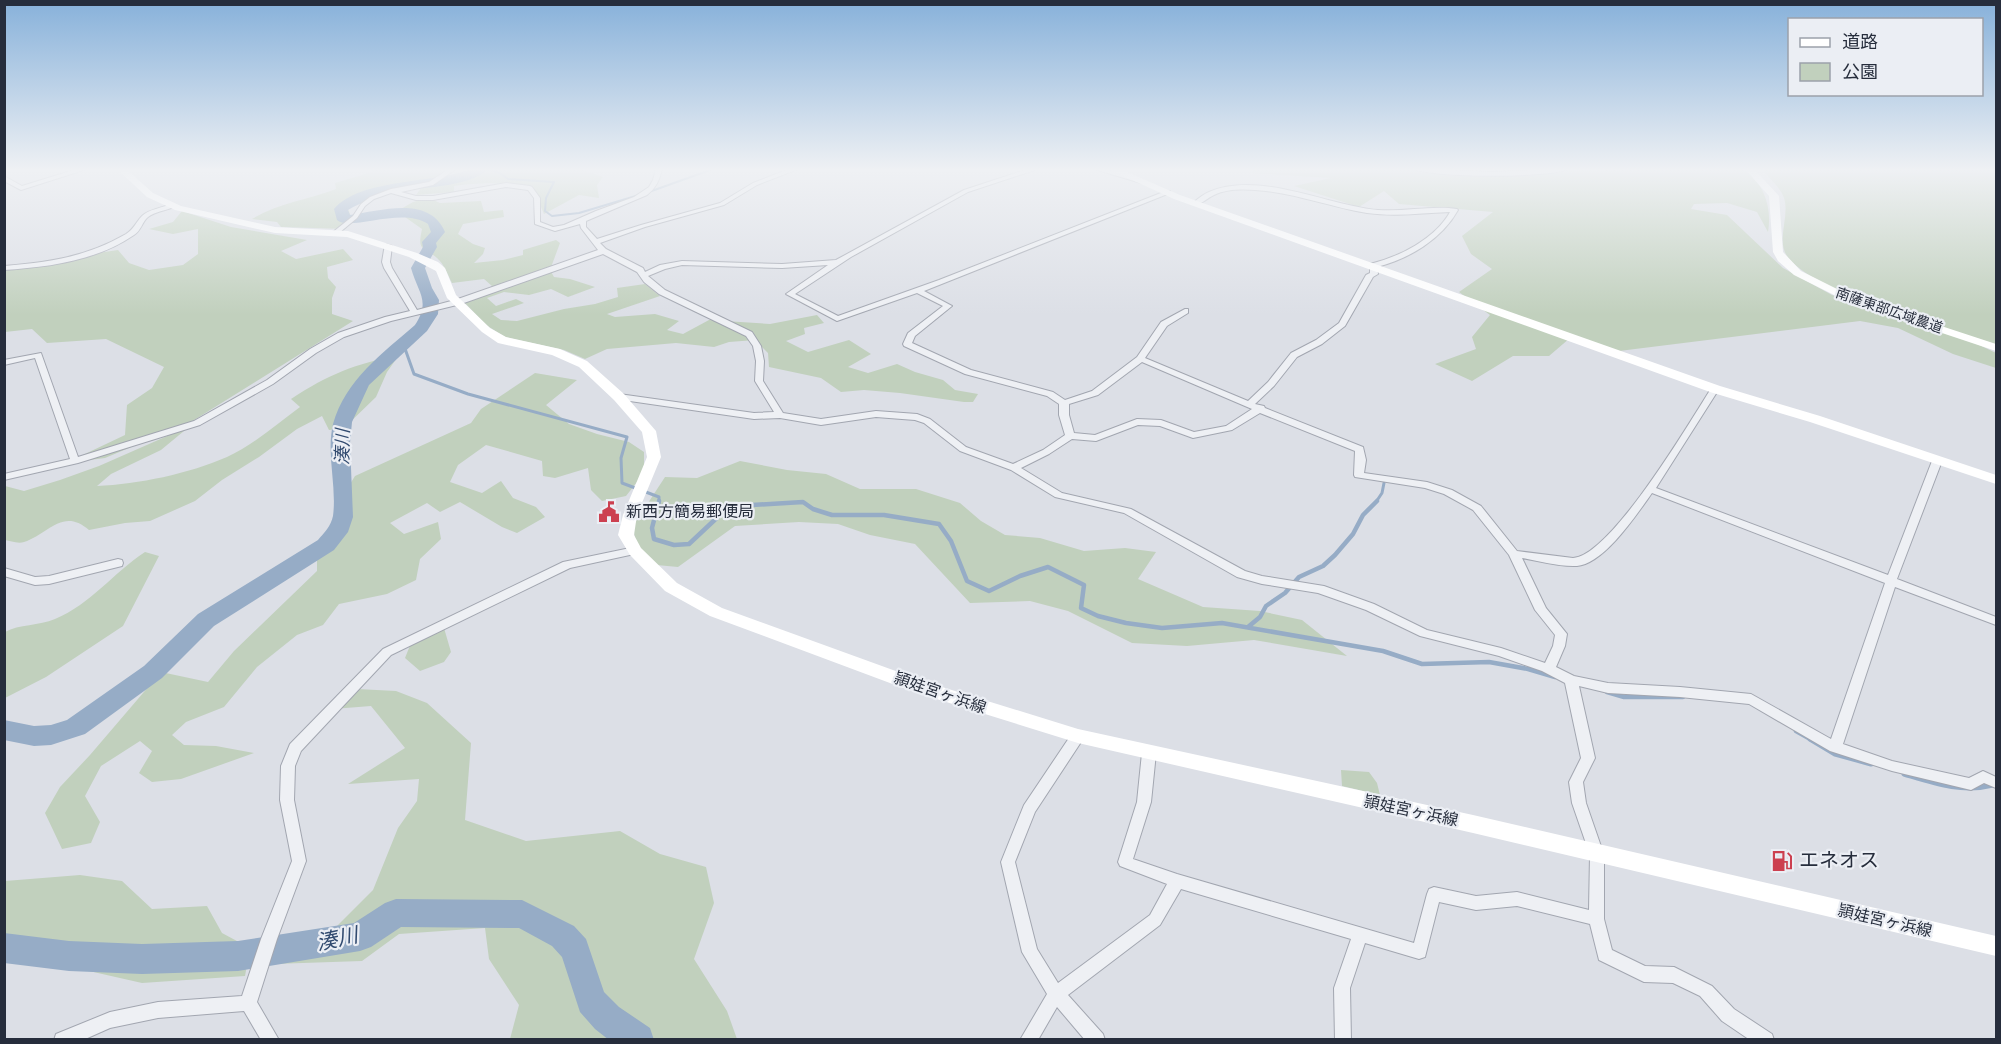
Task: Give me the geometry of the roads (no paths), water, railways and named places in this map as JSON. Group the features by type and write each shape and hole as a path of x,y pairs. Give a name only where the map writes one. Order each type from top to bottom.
{"main road":[{"path":"219,218 275,230 337,232 413,255 434,264 441,270 451,296 486,330 502,340 556,352 583,364 619,397 650,431 654,457 635,504 626,535 635,551"},
{"path":"1237,218 1715,389 1815,419 1996,480"},
{"name":"南薩東部広域農道","path":"1777,218 1775,243 1783,260 1791,268 1824,288 1996,348"},
{"name":"頴娃宮ヶ浜線","path":"635,551 671,587 716,612 920,687 1077,736 1473,824 1597,855 1996,946"}],"street":[{"path":"4,268 46,265 94,253 131,234 144,218"},
{"path":"337,232 354,218"},
{"path":"537,218 537,223 554,229 583,222 589,218"},
{"path":"596,242 673,218"},
{"path":"917,218 848,255 790,294 837,319 918,291 1103,218"},
{"path":"1249,405 1271,384 1294,355 1319,342 1342,324 1370,275 1374,274 1373,266 1383,264 1416,248 1450,218"},
{"path":"583,222 583,227 603,251 640,270 662,292 748,334 757,345 760,362 759,381 780,415"},
{"path":"388,246 386,262 388,268 418,311"},
{"path":"4,477 75,461 197,423 270,382 313,351 341,335 418,311 458,302 603,251"},
{"path":"644,275 663,267 682,263 782,266 840,262"},
{"path":"918,291 948,306 911,335 907,344 968,372 1050,394 1064,403"},
{"path":"1064,403 1095,393 1140,359 1164,324 1185,311"},
{"path":"4,363 38,355 75,461"},
{"path":"1140,359 1360,449 1359,475 1416,482 1448,492 1480,512 1514,554 1541,609 1561,634 1559,646 1549,669"},
{"path":"1514,554 1579,562 1593,555 1613,536 1650,489 1715,389"},
{"path":"619,397 754,416 780,415 821,423 876,414 917,417 927,421 963,449 1014,468 1059,495 1127,511 1241,574 1262,580 1320,589 1370,607 1424,633 1501,652 1549,669 1571,680 1608,688 1751,699 1835,747 1892,766 1971,784 1983,776 1996,783"},
{"path":"1064,403 1064,415 1070,436"},
{"path":"1014,468 1046,452 1070,436 1096,438 1137,422 1161,423 1193,435 1229,428 1261,408"},
{"path":"1835,747 1891,581 1937,461"},
{"path":"1650,489 1996,621"},
{"path":"271,1040 248,1004 255,978 299,861 288,800 288,766 295,748 387,652 567,565 635,551"},
{"path":"4,572 35,580 49,580 118,563"},
{"path":"1571,680 1588,758 1576,782 1579,803 1597,855 1596,919 1605,955 1644,974 1674,975 1706,991 1728,1015 1766,1040"},
{"path":"1077,736 1029,809 1008,862 1030,952 1056,994 1096,1040"},
{"path":"1149,753 1144,802 1125,862 1177,881 1419,952 1434,894 1476,903 1517,900 1596,919"},
{"path":"1028,1040 1056,994 1155,920 1177,881"},
{"path":"1343,1040 1342,988 1361,934"},
{"path":"1973,942 1996,957"},
{"path":"62,1040 110,1020 159,1010 248,1004"}],"waterway":[{"name":"湊川","path":"343,218 344,220 359,218"},
{"name":"湊川","path":"4,730 34,736 51,735 76,727 153,672 206,620 326,545 337,532 343,517 340,443 343,422 361,383 421,328 430,314 431,300 424,288 418,268 430,247 429,242 438,232 434,222 428,218"},
{"path":"403,343 414,374 468,394 627,437 621,458 622,483 659,497 659,501"},
{"path":"1376,502 1382,493 1384,483"},
{"path":"659,501 652,528 654,539 674,545 689,544 721,514 737,506 803,502"},
{"path":"798,502 803,502"},
{"path":"803,502 813,509 832,515 884,515 939,524 951,541 967,581 989,591 1020,576 1048,567 1084,585 1081,608 1098,616 1126,623 1162,628 1222,623 1383,651 1422,664 1489,662 1528,669 1555,677"},
{"path":"1248,627 1260,617 1266,606 1285,593 1299,577 1323,566 1335,555 1353,534 1363,515 1376,502"},
{"path":"1607,692 1624,697 1683,697"},
{"path":"1796,731 1812,740"},
{"path":"1810,739 1835,754 1871,764"},
{"path":"1904,774 1937,784 1959,787 1993,785"},
{"name":"湊川","path":"4,948 69,956 142,959 238,956 360,937 396,913 522,914 563,936 575,949 591,1001 607,1018 638,1040"}],"place":[{"name":"新西方簡易郵便局","path":"609,512"},
{"name":"エネオス","path":"1782,861"}]}
